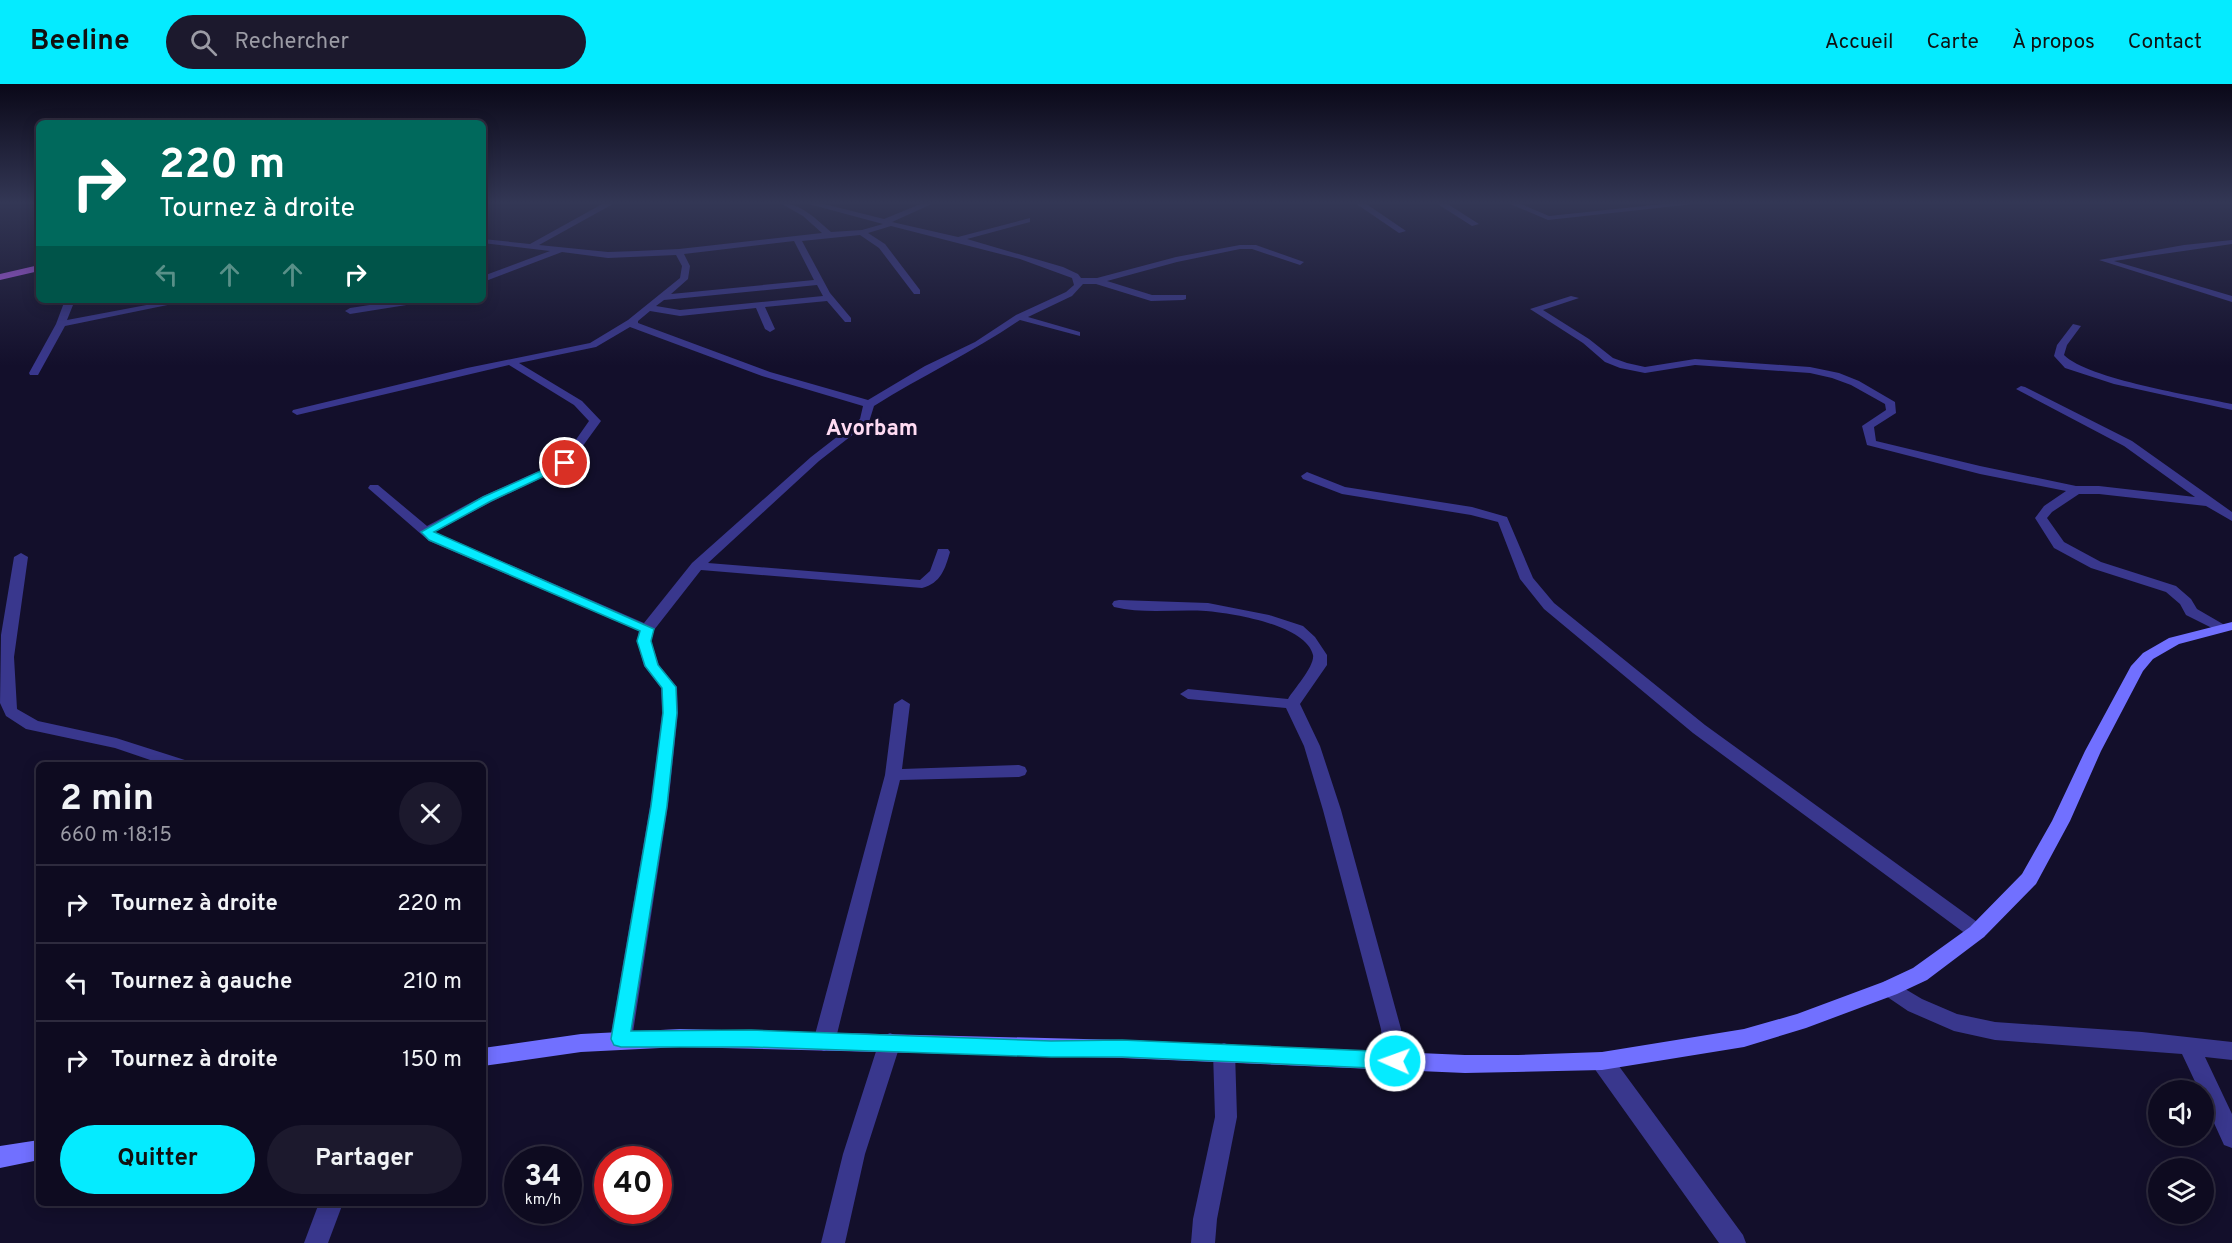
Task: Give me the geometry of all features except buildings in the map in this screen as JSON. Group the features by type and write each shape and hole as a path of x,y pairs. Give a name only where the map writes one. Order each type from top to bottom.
{"main road":[{"path":"0,277 36,269"}],"street":[{"path":"486,278 541,257"},
{"path":"297,412 593,345 631,322 665,297 684,279 687,273 682,257"},
{"path":"807,257 829,298 848,320"},
{"path":"890,257 917,292"},
{"path":"1023,257 1074,276 1079,282"},
{"path":"1079,282 1096,281 1190,257"},
{"path":"1284,257 1300,262"},
{"path":"2121,257 2103,260 2232,299"},
{"path":"1096,281 1151,298 1183,297"},
{"path":"665,297 820,282"},
{"path":"631,322 633,325 766,374 869,404 929,368 978,344 1019,317 1069,294 1079,282"},
{"path":"650,308 680,313 829,298"},
{"path":"1574,298 1535,309 1586,341 1609,360 1624,366 1645,370 1695,362 1810,370 1835,375 1878,393 1890,402 1892,411 1868,426 1871,443 2076,490 2099,490 2206,502"},
{"path":"34,373 61,324 69,303"},
{"path":"61,324 171,303"},
{"path":"350,311 400,303"},
{"path":"759,305 770,329"},
{"path":"1019,317 1077,334"},
{"path":"2076,326 2061,345 2059,357 2069,366 2118,382 2232,407"},
{"path":"426,532 487,499 565,463 595,421 578,403 510,362"},
{"path":"2021,389 2074,414 2142,452 2206,502 2232,517"},
{"path":"621,1039 659,806 670,713 669,687 652,666 644,641 647,629 697,566 815,459 866,420 869,404"},
{"path":"1307,476 1342,490 1472,511 1503,520 1527,579 1549,606 1594,640 1700,729 1977,932"},
{"path":"374,488 434,538 647,629"},
{"path":"2076,490 2048,509 2041,518 2060,546 2096,565 2171,589 2186,602 2191,612 2226,627"},
{"path":"697,566 913,584 933,580 943,552"},
{"path":"21,557 4,628 1,656 2,698 9,709 31,725 120,744 173,762"},
{"path":"1119,604 1208,607 1269,619 1298,629 1310,640 1320,656 1319,665 1292,704"},
{"path":"486,1056 531,1048 621,1039 751,1038 1051,1049 1224,1052 1395,1061 1518,1064 1602,1061 1744,1038 1799,1022 1890,988 1920,974 1977,932 2029,879 2061,821 2093,751 2136,669 2148,656 2174,641 2226,627"},
{"path":"1188,694 1292,704"},
{"path":"824,1042 893,775 902,704"},
{"path":"1292,704 1312,746 1332,810 1391,1029 1395,1061"},
{"path":"893,775 1019,771"},
{"path":"1890,988 1915,1005 1954,1022 1995,1031 2232,1051"},
{"path":"833,1243 854,1154 890,1042"},
{"path":"2189,1046 2232,1137"},
{"path":"1203,1243 1211,1187 1226,1117 1224,1052"},
{"path":"1602,1061 1734,1243"},
{"path":"0,1156 36,1150"},
{"path":"316,1243 329,1206"}],"district":[{"name":"Avorbam","path":"872,427"}],"route":[{"path":"565,463 487,499 426,532 434,538 647,629 644,641 652,666 669,687 670,713 659,806 621,1039 751,1038 1051,1049 1224,1052 1395,1061"}]}
